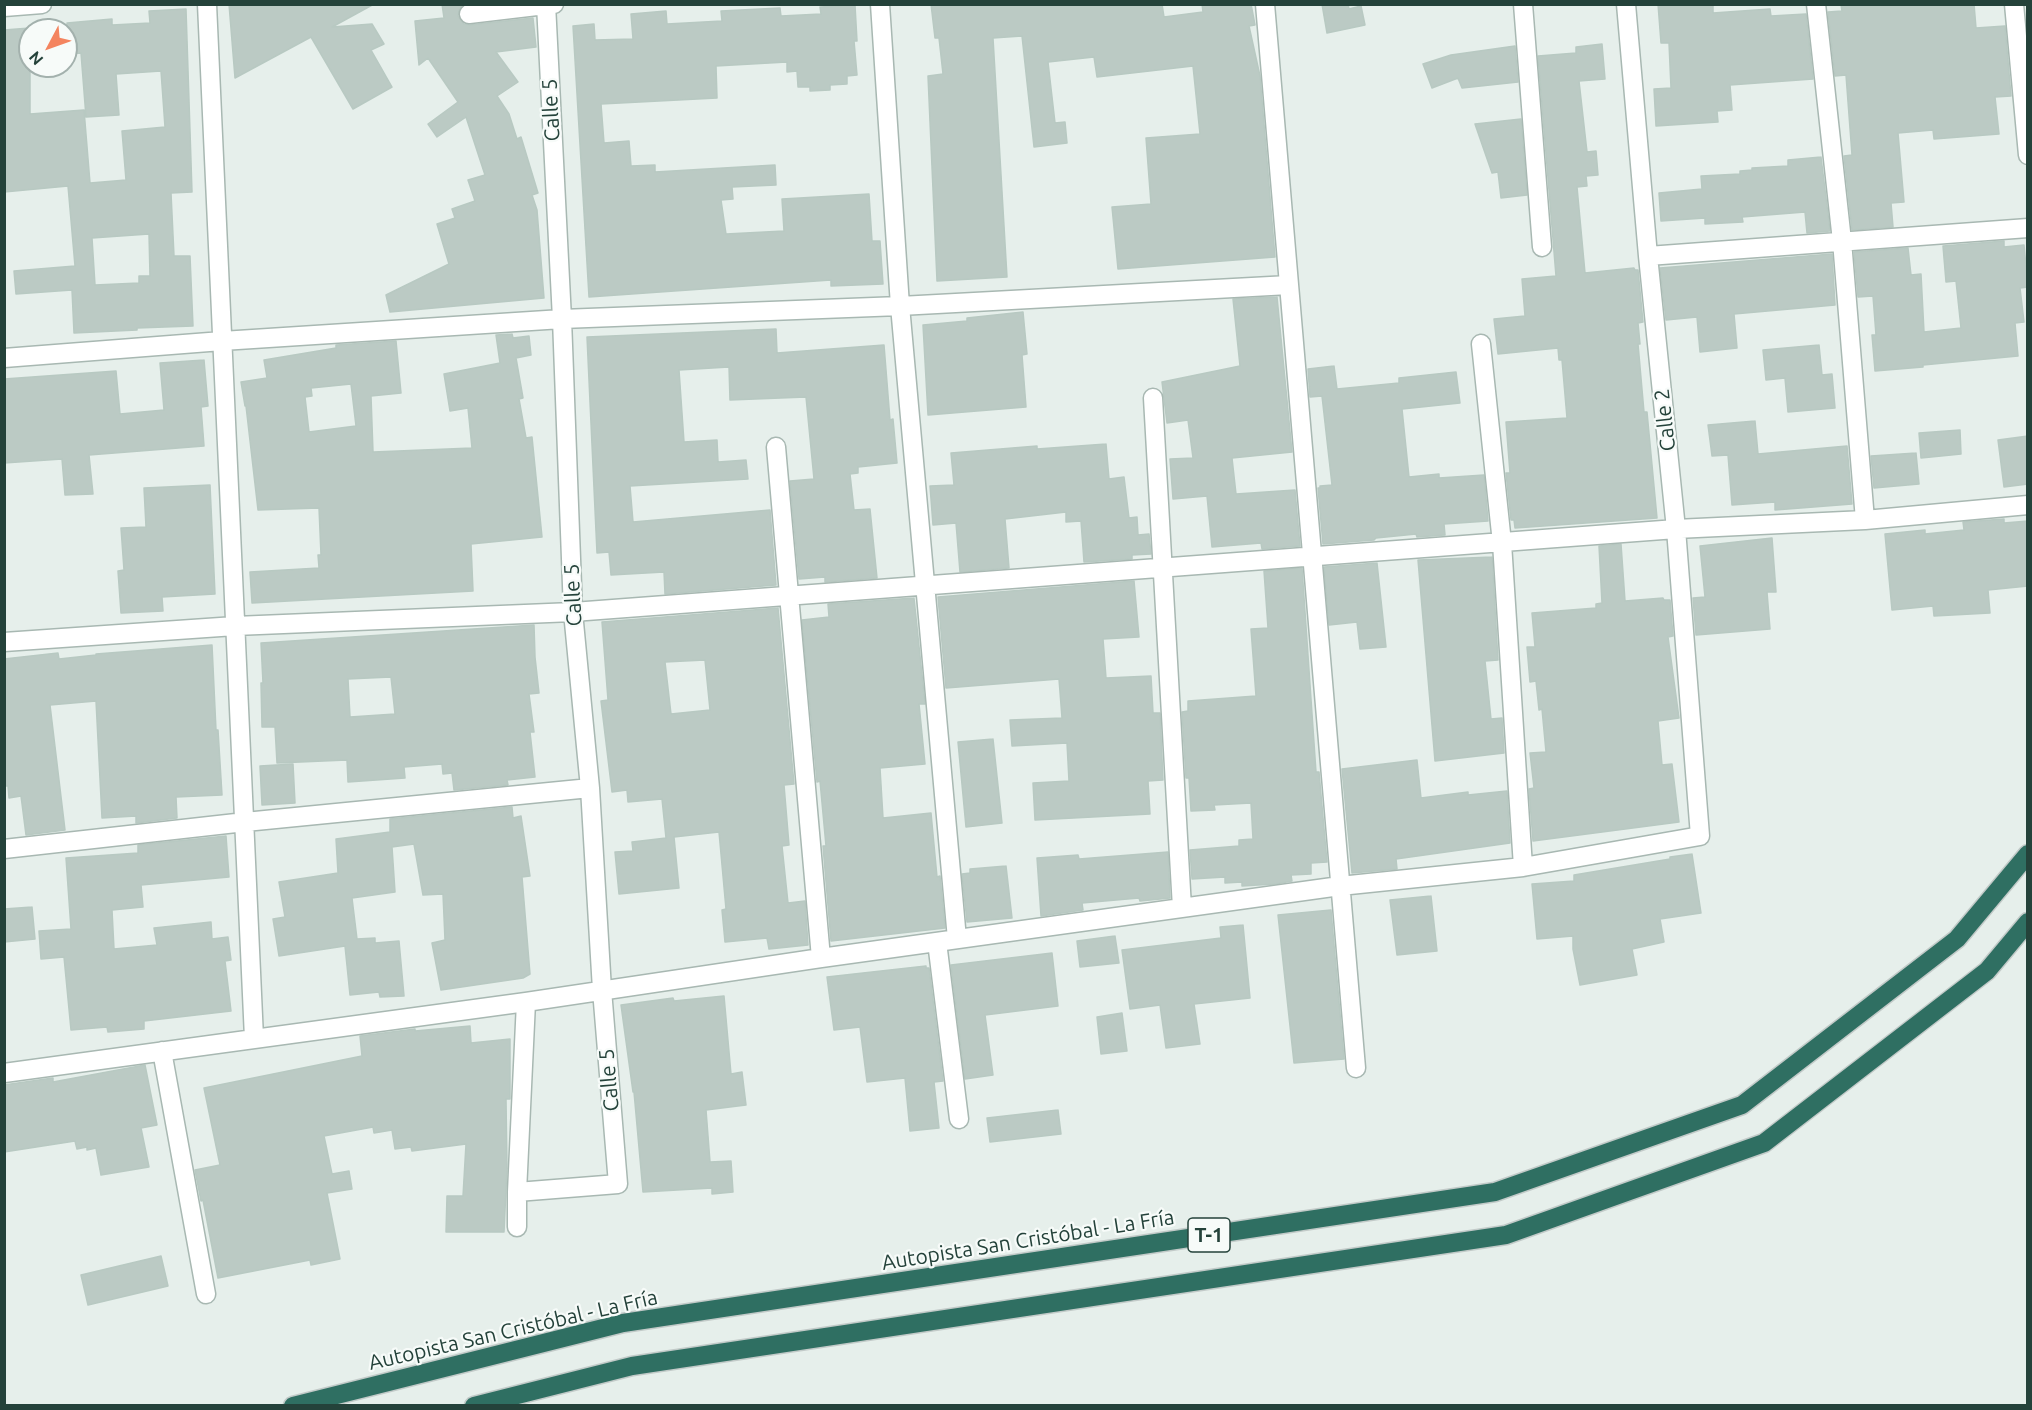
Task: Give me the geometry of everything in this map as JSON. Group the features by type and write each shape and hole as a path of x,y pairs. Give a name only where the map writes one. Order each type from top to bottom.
{"highway":[{"name":"Autopista San Cristóbal - La Fría","path":"293,1406 623,1323 1495,1192 1742,1104 1957,939 2028,854"},
{"name":"T-1","path":"474,1406 632,1366 1506,1235 1764,1143 1987,970 2028,922"}],"street":[{"path":"4,7 42,4"},
{"path":"207,4 254,1038"},
{"path":"880,4 900,306 957,939"},
{"path":"1265,4 1356,1068"},
{"path":"1523,4 1542,247"},
{"name":"Calle 2","path":"1523,867 1701,836 1676,530 1648,256 1626,4"},
{"path":"1816,4 1842,242 1865,520"},
{"path":"2013,4 2028,155"},
{"path":"469,14 549,5"},
{"name":"Calle 5","path":"517,1192 618,1184 602,990 590,788 573,612 549,5"},
{"path":"1648,256 2028,228"},
{"path":"4,358 222,340 562,319 900,306 1289,285"},
{"path":"4,1073 526,1002 821,958 1340,886 1523,867 1502,543 1481,344"},
{"path":"1153,398 1182,908"},
{"path":"776,447 821,958"},
{"path":"4,642 235,626 573,612 1676,530 1865,520 2028,505"},
{"path":"4,849 245,822 590,788"},
{"path":"937,942 960,1119"},
{"path":"517,1227 526,1002"},
{"path":"162,1052 206,1294"}],"building":[{"path":"229,4 374,4 332,27 372,24 384,44 371,50 392,87 353,109 311,37 235,78"},
{"path":"442,4 463,4 458,16 464,24 470,25 533,18 536,47 496,52 518,82 497,96 509,114 517,139 521,137 538,193 532,195 537,210 544,298 390,312 386,295 449,264 437,224 455,218 452,209 475,201 468,180 485,175 466,117 437,137 428,124 458,102 428,58 419,65 415,21 444,18"},
{"path":"931,4 1162,4 1164,17 1203,12 1202,4 1251,4 1255,25 1249,26 1260,76 1275,257 1118,269 1112,207 1151,204 1146,138 1200,134 1193,66 1097,77 1094,57 1048,62 1055,123 1065,122 1067,143 1034,147 1022,36 993,38 1007,277 937,281 928,76 943,74 939,38 935,38"},
{"path":"1322,4 1348,4 1349,9 1361,6 1365,25 1327,33"},
{"path":"1658,4 1713,4 1713,13 1770,9 1771,16 1806,14 1813,79 1730,85 1732,110 1717,111 1718,122 1656,126 1654,89 1671,88 1669,43 1661,43"},
{"path":"1974,4 1976,28 2005,26 2011,96 1995,97 1999,134 1934,139 1933,130 1898,133 1904,202 1891,203 1893,227 1852,230 1844,156 1852,155 1846,75 1835,76 1828,12 1842,11 1841,5"},
{"path":"855,5 857,41 854,41 857,75 847,76 847,84 830,85 830,90 810,91 810,87 798,87 797,71 787,72 787,62 716,66 717,98 601,104 604,143 629,141 631,166 655,165 655,172 775,165 776,185 732,187 733,199 721,200 726,234 784,231 782,199 869,194 872,241 880,241 883,284 831,286 831,280 589,297 573,26 594,24 595,40 633,39 631,14 666,11 667,24 722,21 721,11 780,8 781,16 821,14 820,7"},
{"path":"186,9 192,192 171,193 174,256 190,256 193,326 74,333 72,290 16,294 14,271 75,266 68,186 4,192 4,30 18,29 18,78 30,78 30,114 84,110 90,183 126,180 122,131 165,127 161,71 116,74 119,115 86,117 81,53 78,53 78,22 112,19 112,25 150,23 149,11","holes":["149,234 150,276 139,276 139,283 95,285 92,238"]},
{"path":"1602,44 1605,79 1579,81 1587,152 1596,151 1598,175 1586,176 1587,186 1577,187 1585,273 1634,268 1638,270 1643,322 1638,323 1640,344 1638,344 1657,518 1515,528 1514,520 1511,520 1506,473 1510,473 1506,422 1567,418 1562,360 1559,360 1558,348 1498,354 1494,319 1525,316 1522,279 1556,276 1538,56 1576,53 1576,47"},
{"path":"1515,46 1518,82 1462,88 1458,78 1432,88 1423,64 1451,55"},
{"path":"1521,119 1527,195 1501,198 1498,172 1492,173 1475,124"},
{"path":"1821,157 1830,231 1807,233 1805,212 1742,217 1743,222 1705,224 1705,218 1661,221 1659,193 1702,189 1701,176 1740,174 1740,171 1752,170 1752,168 1788,166 1788,160"},
{"path":"2004,241 2004,247 2024,245 2028,287 2020,288 2024,322 2015,323 2018,356 1875,371 1872,335 1876,335 1873,296 1858,297 1854,252 1908,248 1911,275 1921,274 1924,332 1961,328 1956,281 1946,282 1943,246"},
{"path":"1832,254 1835,305 1734,314 1737,348 1700,352 1697,317 1666,320 1660,268"},
{"path":"1277,297 1292,452 1232,458 1236,494 1295,490 1300,546 1262,549 1261,543 1212,547 1207,496 1173,499 1170,459 1193,458 1188,420 1167,423 1162,382 1240,366 1233,299"},
{"path":"1023,312 1027,354 1022,355 1026,407 928,415 923,325"},
{"path":"776,329 777,353 884,345 890,420 893,419 897,463 858,467 858,473 850,474 854,510 870,509 877,578 825,582 825,577 799,579 790,481 814,479 806,397 730,400 729,367 679,370 684,442 717,440 718,462 746,460 748,479 630,486 633,522 770,510 776,585 665,594 664,572 611,575 609,552 597,553 587,337"},
{"path":"512,334 513,338 529,336 531,355 516,358 523,398 519,399 526,438 532,437 542,537 471,544 473,591 252,603 250,572 319,568 318,555 321,555 319,508 258,510 241,382 267,378 264,360 336,348 336,345 396,341 401,393 371,396 373,452 472,448 468,408 450,411 444,374 500,363 496,335","holes":["351,384 356,426 309,432 305,397 312,396 311,388"]},
{"path":"1819,345 1822,375 1832,374 1835,408 1788,412 1785,378 1766,380 1763,350"},
{"path":"204,360 208,406 201,407 204,446 89,455 93,494 65,495 62,459 4,463 4,379 116,371 120,414 164,410 160,363"},
{"path":"1334,366 1337,389 1399,383 1399,378 1456,372 1460,403 1402,409 1409,477 1439,474 1439,478 1484,475 1488,521 1444,524 1445,535 1417,537 1416,534 1323,544 1318,488 1332,485 1322,396 1310,397 1308,369"},
{"path":"1755,421 1758,454 1847,446 1852,504 1775,510 1775,502 1732,505 1728,455 1712,456 1708,425"},
{"path":"1960,430 1961,454 1921,458 1919,433"},
{"path":"2028,436 2028,484 2004,487 1998,440"},
{"path":"1106,444 1109,479 1124,477 1129,518 1137,517 1138,535 1149,534 1151,554 1132,555 1132,559 1084,562 1081,521 1066,522 1066,512 1005,519 1009,568 960,572 956,523 933,525 930,486 954,485 951,453 1037,446 1037,449"},
{"path":"1916,453 1919,484 1874,488 1871,456"},
{"path":"210,485 215,594 162,597 163,611 121,613 118,571 124,570 121,528 146,527 144,488"},
{"path":"2004,519 2004,523 2028,521 2028,586 1988,590 1990,613 1934,616 1933,606 1892,610 1885,534 1925,530 1925,534 1964,530 1963,522"},
{"path":"1772,538 1776,592 1767,592 1770,629 1696,635 1693,598 1705,597 1700,546"},
{"path":"1621,544 1625,601 1663,598 1670,600 1673,636 1668,637 1679,718 1658,721 1662,765 1672,764 1679,822 1533,841 1529,789 1534,788 1530,753 1546,752 1542,709 1539,710 1536,681 1530,682 1527,647 1535,647 1532,613 1596,608 1596,604 1602,603 1599,546"},
{"path":"1492,557 1498,660 1485,661 1491,719 1502,718 1504,753 1435,761 1418,560"},
{"path":"1377,563 1386,647 1360,649 1357,622 1329,625 1324,567"},
{"path":"1302,568 1316,772 1319,772 1327,862 1311,863 1311,874 1291,875 1292,881 1275,884 1242,886 1242,882 1225,883 1225,877 1192,879 1190,850 1239,846 1239,840 1253,839 1251,803 1214,805 1215,810 1191,811 1189,778 1186,778 1182,712 1188,711 1188,701 1256,696 1251,629 1268,628 1264,571"},
{"path":"1134,581 1139,637 1103,639 1106,678 1151,676 1153,713 1160,713 1163,780 1148,781 1150,814 1035,820 1033,783 1069,781 1067,743 1012,746 1010,720 1062,718 1059,679 946,688 938,597"},
{"path":"914,598 925,704 919,704 925,764 880,768 883,818 931,813 945,928 831,941 823,846 826,846 820,781 817,782 802,620 829,617 828,604"},
{"path":"778,608 794,784 784,785 789,845 782,846 788,903 805,901 808,945 769,949 767,938 725,942 722,910 726,909 719,832 674,837 679,888 619,894 615,852 633,851 632,842 666,838 662,799 628,802 627,790 612,792 601,701 608,700 602,622","holes":["705,660 710,710 671,714 665,662"]},
{"path":"534,625 539,693 529,694 534,732 530,732 535,777 507,780 508,785 454,790 452,773 443,774 442,764 404,767 405,778 348,782 347,760 277,763 275,727 262,727 261,643","holes":["391,677 395,714 350,717 348,679"]},
{"path":"212,645 222,795 176,797 177,818 136,823 136,816 102,818 96,701 50,705 65,830 26,835 21,796 9,798 8,786 4,786 4,659 58,653 59,659"},
{"path":"993,739 1002,823 966,827 958,742"},
{"path":"1417,760 1421,798 1468,792 1468,795 1507,791 1510,843 1396,859 1397,869 1352,873 1342,769"},
{"path":"293,764 295,803 262,805 260,766"},
{"path":"512,807 513,818 521,816 530,876 522,877 530,974 523,978 441,990 432,943 445,940 443,894 423,895 414,844 392,847 395,892 352,898 357,939 375,938 375,943 399,941 404,996 380,997 379,992 350,995 345,946 279,956 273,919 285,917 279,882 338,873 336,839 390,832 390,819"},
{"path":"226,836 229,877 141,885 143,907 112,910 114,949 157,945 154,928 211,922 212,939 228,937 231,960 225,961 231,1011 144,1021 144,1029 108,1032 107,1027 71,1030 64,957 41,959 39,931 71,929 66,858 138,853 138,845"},
{"path":"1168,852 1170,898 1082,903 1083,910 1041,916 1037,858 1078,855 1079,859"},
{"path":"1692,854 1701,913 1660,919 1664,942 1632,949 1637,975 1580,985 1573,949 1573,936 1537,939 1532,884 1574,881 1574,875"},
{"path":"1006,866 1012,918 967,922 962,874 970,873 970,869"},
{"path":"1431,896 1437,951 1397,955 1390,900"},
{"path":"32,907 35,939 4,942 4,909"},
{"path":"1331,910 1344,1059 1294,1063 1278,915"},
{"path":"1243,925 1250,998 1194,1004 1200,1044 1166,1048 1160,1005 1130,1009 1122,950 1221,938 1220,927"},
{"path":"1115,936 1119,963 1080,967 1077,941"},
{"path":"1052,953 1058,1006 985,1015 993,1075 965,1079 951,965"},
{"path":"926,966 929,968 943,1081 934,1082 939,1128 910,1131 905,1078 867,1082 860,1027 834,1030 827,977"},
{"path":"724,996 731,1074 742,1072 746,1105 706,1110 710,1162 731,1161 733,1192 712,1194 712,1188 643,1192 634,1092 621,1005 673,998 674,1001"},
{"path":"1122,1013 1127,1051 1101,1054 1097,1017"},
{"path":"470,1026 471,1043 510,1039 510,1099 506,1099 507,1168 504,1232 446,1232 447,1196 463,1196 466,1144 412,1151 411,1147 395,1149 392,1130 374,1133 373,1127 324,1136 332,1174 349,1171 352,1189 327,1193 340,1259 311,1265 310,1260 218,1278 195,1170 220,1165 204,1088 362,1056 360,1036 415,1029 415,1031"},
{"path":"145,1065 157,1125 141,1128 149,1167 101,1175 96,1148 77,1149 75,1141 4,1152 4,1085 53,1078 53,1082"},
{"path":"1058,1110 1061,1134 990,1142 987,1118"},
{"path":"161,1256 168,1286 88,1305 81,1275"}]}
